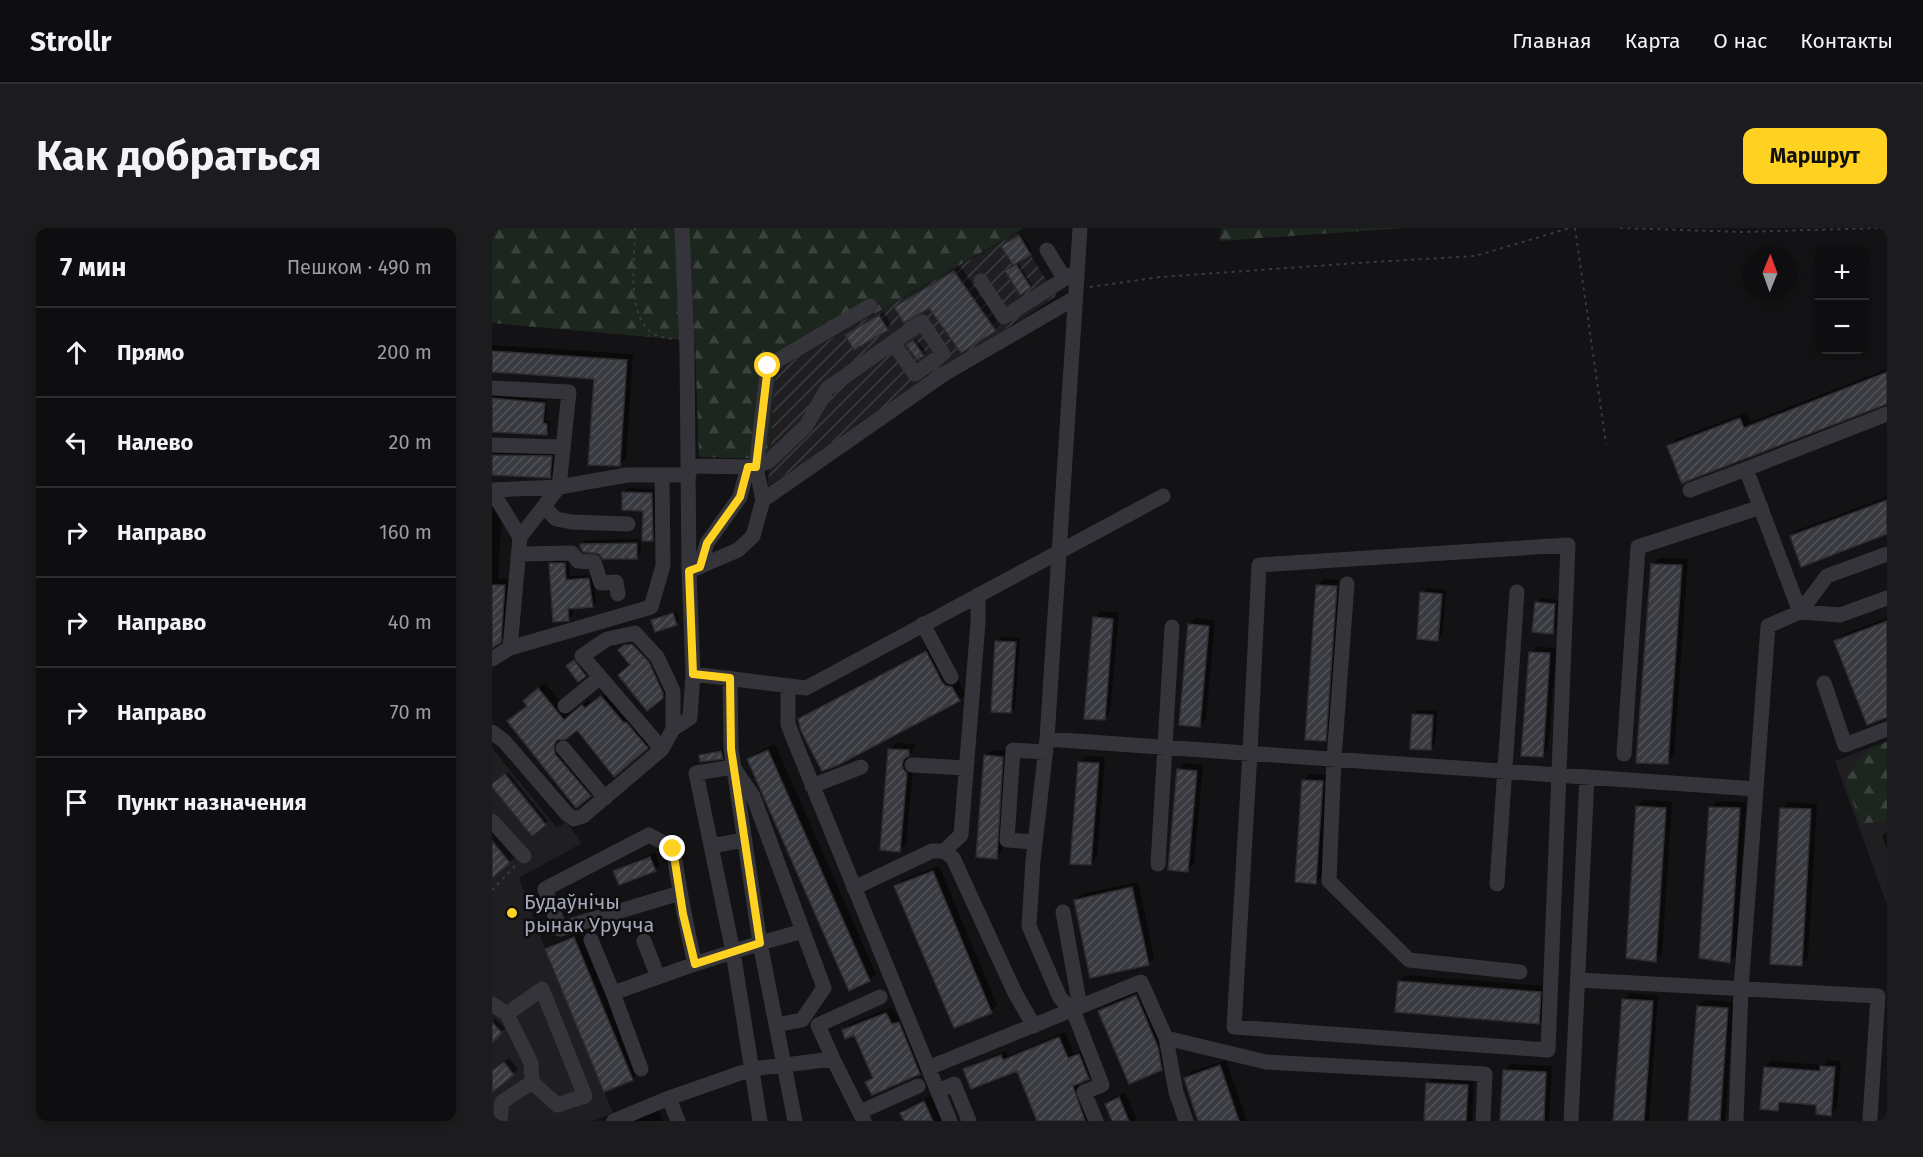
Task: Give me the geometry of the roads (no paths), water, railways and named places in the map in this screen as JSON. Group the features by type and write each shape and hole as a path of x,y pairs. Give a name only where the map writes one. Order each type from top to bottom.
{"lane":[{"path":"492,732 504,741 567,814 574,819 583,816 662,749 673,729 690,718 693,674 694,569 682,228"},
{"path":"1077,1008 1060,998 1029,926 1035,842 1046,745 1075,294 1070,274 1080,228"},
{"path":"1047,250 1070,274"},
{"path":"981,281 1004,317 1070,274"},
{"path":"763,500 944,374 1075,294"},
{"path":"694,569 707,543 740,497 752,467 768,366 870,306"},
{"path":"510,648 520,537 492,490 559,487 627,475 662,475 689,470 752,467 769,461 806,426 827,389 893,343"},
{"path":"492,388 569,392 559,487 520,537"},
{"path":"1690,490 1887,414"},
{"path":"492,445 563,447"},
{"path":"694,569 738,550 753,536 763,500 752,467"},
{"path":"1746,470 1800,612"},
{"path":"492,659 510,648 651,607 663,566 662,475"},
{"path":"693,674 806,688 1162,496"},
{"path":"544,507 556,519 572,522 628,524"},
{"path":"1624,754 1638,547 1761,507"},
{"path":"1568,545 1559,775 1548,1050 1234,1027 1258,565 1568,545"},
{"path":"519,554 572,553 578,561 594,562 601,582 616,582 618,594"},
{"path":"1800,612 1827,576 1887,554"},
{"path":"1347,584 1334,759 1329,881 1409,960 1520,972"},
{"path":"1497,884 1517,592"},
{"path":"944,851 961,835 978,622 978,595"},
{"path":"1736,1121 1741,989 1768,626 1800,612 1840,615 1887,597"},
{"path":"923,624 951,677"},
{"path":"1158,864 1172,627"},
{"path":"662,749 582,656 607,639 635,633 657,657 673,691 673,729"},
{"path":"565,706 599,678"},
{"path":"730,678 731,749 744,840 760,943 795,1121"},
{"path":"1824,683 1845,745 1887,729"},
{"path":"788,686 788,724 950,1121"},
{"path":"1035,842 1007,840 1013,750 1046,745 1165,747 1250,752 1756,789"},
{"path":"564,748 604,798"},
{"path":"912,765 966,768"},
{"path":"812,786 861,766"},
{"path":"734,767 696,773 734,952 760,1121"},
{"path":"734,767 753,796 824,988 802,1020"},
{"path":"1571,1121 1587,777"},
{"path":"492,821 522,858"},
{"path":"680,893 560,929 545,889 649,835 673,849 680,893 683,914 695,964"},
{"path":"711,846 744,840"},
{"path":"854,888 932,851 944,851 952,858 1015,993 1034,1026"},
{"path":"1063,912 1077,1008 1102,1085 1084,1092 1096,1121"},
{"path":"613,993 695,964 803,931"},
{"path":"591,940 641,1069"},
{"path":"644,941 658,977"},
{"path":"1578,980 1878,996 1870,1118"},
{"path":"928,1068 1141,982 1166,1038 1176,1092 1186,1121"},
{"path":"492,1004 507,1014 531,1063 532,1082 557,1105 585,1095 542,989 507,1014"},
{"path":"776,1025 802,1020 818,1024 880,997"},
{"path":"818,1024 862,1116 918,1086"},
{"path":"1166,1038 1266,1062 1485,1074 1483,1121"},
{"path":"614,1121 669,1098 752,1069 833,1059"},
{"path":"500,1121 502,1102 532,1082"},
{"path":"938,1091 954,1084 969,1121"},
{"path":"669,1098 678,1121"}],"place":[{"name":"Будаўнічы рынак Уручча","path":"512,913"}]}
